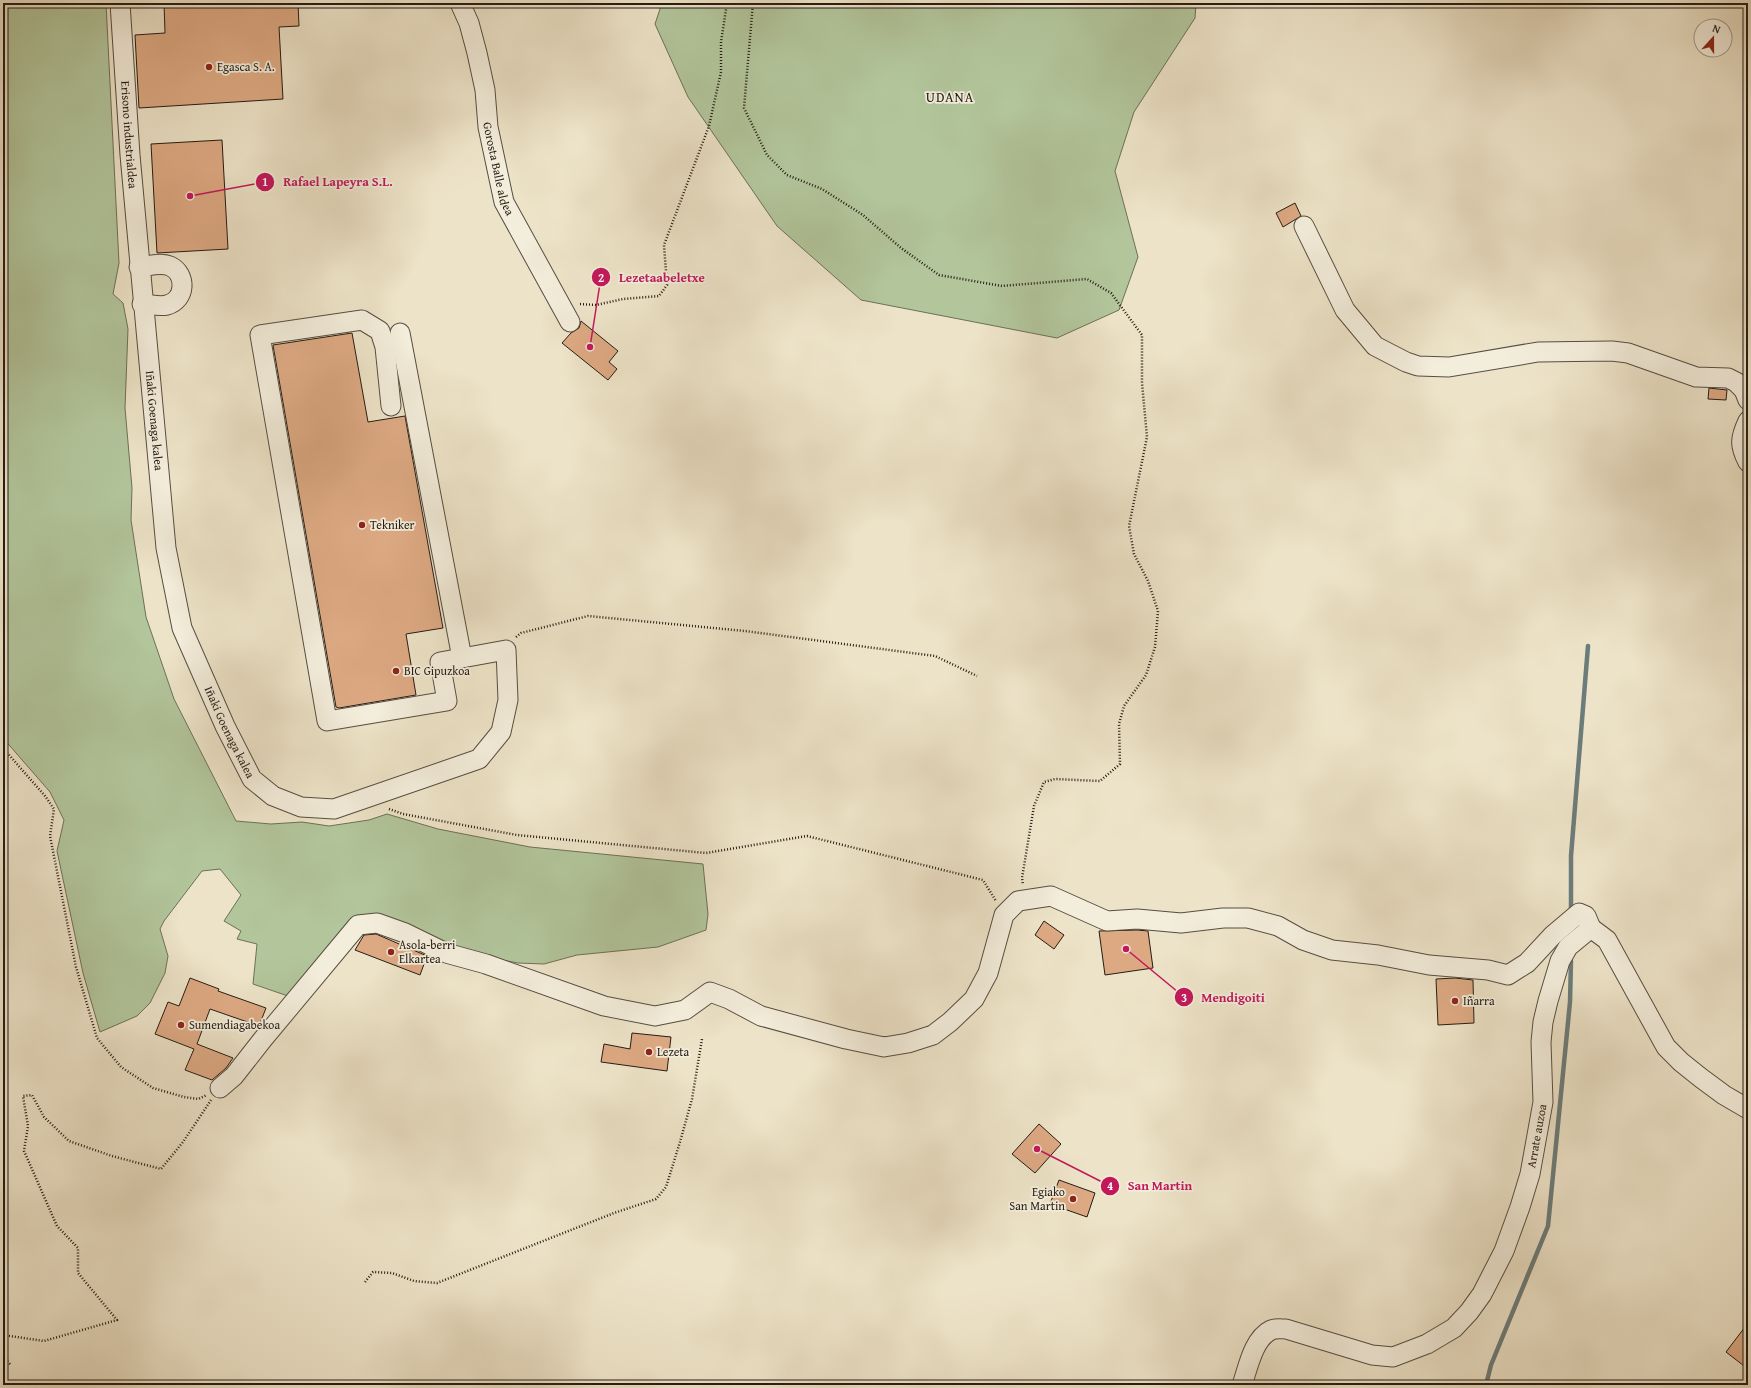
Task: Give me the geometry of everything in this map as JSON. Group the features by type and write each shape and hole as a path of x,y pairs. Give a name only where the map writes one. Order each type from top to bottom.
{"street":[{"name":"Erisono industrialdea","path":"120,3 130,155 142,296"},
{"name":"Gorosta Balle aldea","path":"460,3 469,24 477,53 485,90 489,134 504,202 534,253 545,280 565,315"},
{"path":"1304,226 1345,310 1375,346 1406,362 1418,366 1449,367 1538,352 1612,351 1628,353 1696,377 1728,378 1736,382 1744,390 1748,400"},
{"path":"139,267 158,264 172,267 180,277 182,286 179,297 168,305 142,296"},
{"name":"Iñaki Goenaga kalea","path":"142,296 168,555 182,628 225,726 252,779 273,796 300,807 334,809 479,759 501,732 508,700 506,650"},
{"path":"391,406 385,347 380,331 362,320 260,335 327,721 446,701 440,662 506,650"},
{"path":"400,333 462,658"},
{"path":"1748,421 1742,434 1741,449 1748,462"},
{"path":"220,1088 234,1076 263,1039 358,926 377,923 405,933 446,953 486,964 604,1006 654,1016 686,1010 710,992 729,999 761,1016 846,1039 884,1047 908,1043 933,1035 950,1022 974,999 988,973 1004,915 1018,901 1051,896 1107,920 1137,919 1180,923 1222,918 1248,918 1278,926 1303,940 1332,950 1378,954 1429,966 1488,970 1508,975 1527,963 1553,935 1574,916 1586,916 1591,928 1608,940 1666,1047 1681,1062 1701,1078 1724,1095 1748,1109"},
{"name":"Arrate auzoa","path":"1242,1385 1254,1350 1265,1334 1272,1330 1286,1330 1372,1355 1393,1357 1427,1344 1454,1328 1482,1294 1504,1251 1530,1174 1543,1102 1541,1055 1543,1022 1558,968 1568,947 1591,928"}],"path":[{"path":"565,315 570,303 596,305 623,299 659,296 666,285 664,245 709,126 721,72 721,42 727,3"},
{"path":"753,3 744,108 767,154 787,175 822,189 863,215 901,248 939,275 1002,286 1087,279 1111,293 1142,335 1142,384 1147,437 1130,526 1134,554 1148,581 1158,611 1155,647 1146,675 1124,706 1119,724 1120,764 1100,781 1055,779 1044,782 1034,806 1022,878 1026,899"},
{"path":"506,650 521,633 588,616 745,631 935,656 977,676"},
{"path":"3,748 41,791 54,809 50,836 76,967 98,1038 121,1067 153,1088 184,1097 198,1099 220,1088"},
{"path":"365,799 403,814 517,834 706,854 807,836 983,880 1004,915"},
{"path":"365,1282 373,1272 392,1273 414,1281 437,1283 614,1213 656,1199 666,1188 680,1142 692,1099 702,1039"},
{"path":"3,1335 44,1341 117,1320 78,1273 78,1248 57,1226 24,1150 28,1126 22,1096 32,1095 44,1117 68,1141 112,1156 161,1169 183,1142 220,1088"},
{"path":"3,1357 11,1365"}],"green space":[{"path":"3,3 106,3 119,263 113,294 123,303 128,329 125,408 132,488 131,520 146,617 174,699 236,821 271,824 302,822 329,826 369,820 387,814 438,829 530,847 703,864 708,914 706,930 658,947 577,955 544,964 518,963 482,956 444,944 380,914 288,996 253,984 257,944 237,939 241,931 224,921 241,895 220,869 202,871 164,921 160,929 168,956 165,973 150,1003 137,1016 100,1032 83,973 57,851 64,820 50,792 3,738"},
{"path":"662,3 1196,3 1195,18 1134,112 1115,171 1138,257 1119,310 1057,338 861,300 777,226 688,97 655,24"}],"building":[{"name":"Egasca S. A.","path":"164,3 298,3 299,26 279,27 283,99 139,108 135,35 165,33"},
{"path":"222,140 228,249 157,253 151,144"},
{"path":"1295,203 1301,216 1283,227 1276,213"},
{"path":"581,321 618,351 609,362 617,369 608,380 562,343 571,333 579,328"},
{"name":"Tekniker","path":"352,333 368,422 405,416 443,628 406,634 416,695 339,708 336,707 273,345"},
{"path":"1709,388 1727,390 1726,400 1708,399"},
{"path":"1044,921 1064,935 1054,949 1035,935"},
{"path":"1099,931 1148,931 1153,968 1105,975"},
{"name":"Asola-berri Elkartea","path":"376,934 427,956 420,975 355,950 364,935"},
{"name":"Sumendiagabekoa","path":"190,978 219,989 218,991 266,1008 259,1026 210,1009 197,1044 233,1058 226,1068 212,1080 185,1070 194,1049 155,1034 168,1002 179,1006"},
{"name":"Iñarra","path":"1455,978 1473,980 1474,1023 1438,1025 1436,979"},
{"name":"Lezeta","path":"632,1033 671,1037 667,1071 601,1062 604,1044 630,1049"},
{"path":"1039,1124 1061,1144 1035,1173 1012,1154"},
{"name":"Egiako San Martin","path":"1059,1180 1095,1193 1087,1217 1050,1204"},
{"path":"1748,1323 1748,1369 1726,1352"}],"waterway":[{"path":"1571,913 1571,856 1588,646"},
{"path":"1486,1385 1491,1365 1548,1226 1570,1002 1571,961"}],"place":[{"name":"Egasca S. A.","path":"209,67"},
{"name":"Rafael Lapeyra S.L.","path":"190,196"},
{"name":"Lezetaabeletxe","path":"590,347"},
{"name":"Tekniker","path":"362,525"},
{"name":"BIC Gipuzkoa","path":"396,671"},
{"name":"Mendigoiti","path":"1126,949"},
{"name":"Asola-berri Elkartea","path":"391,952"},
{"name":"Iñarra","path":"1455,1001"},
{"name":"Sumendiagabekoa","path":"181,1025"},
{"name":"Lezeta","path":"649,1052"},
{"name":"San Martin","path":"1037,1149"},
{"name":"Egiako San Martin","path":"1073,1199"}],"district":[{"name":"UDANA","path":"950,97"}]}
